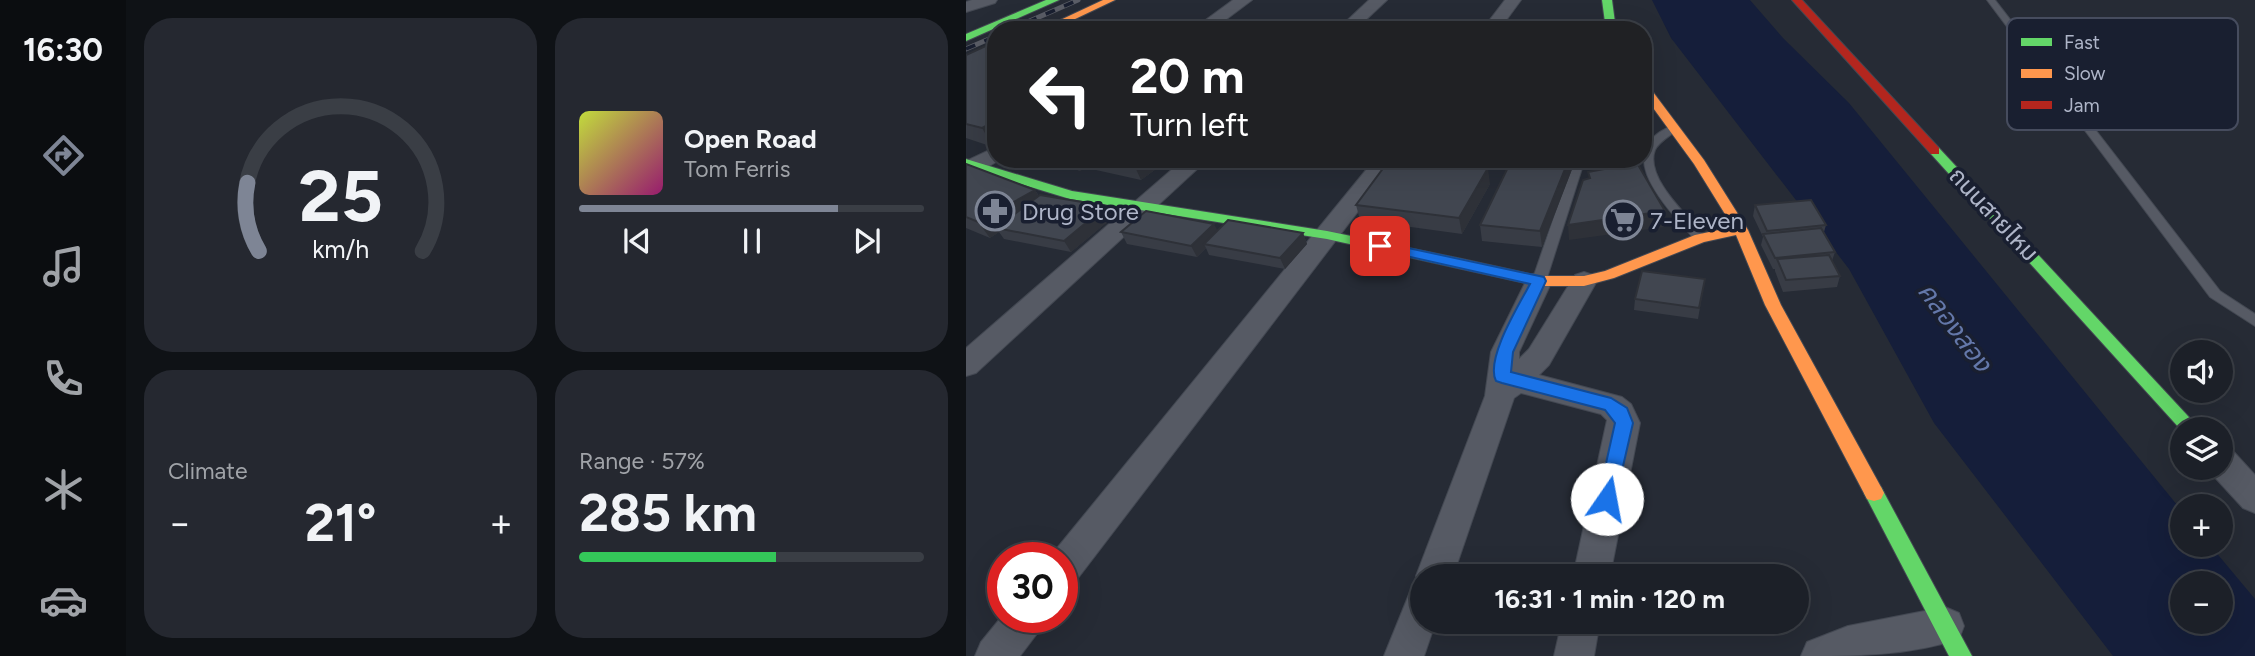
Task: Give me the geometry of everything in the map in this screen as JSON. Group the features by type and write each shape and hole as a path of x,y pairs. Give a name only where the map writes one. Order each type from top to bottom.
{"street":[{"path":"966,7 989,0"},
{"path":"1005,21 1054,0"},
{"path":"1064,21 1110,0"},
{"path":"1213,21 1244,0"},
{"path":"1355,21 1379,0"},
{"path":"1497,21 1513,0"},
{"path":"1607,0 1610,21"},
{"name":"ถนนสายไหม","path":"1797,0 2180,417"},
{"path":"966,38 987,29"},
{"path":"1652,98 1700,163 1741,230 1773,305 1953,641 1848,646 1821,656"},
{"path":"968,164 987,157"},
{"path":"968,164 1070,195 1141,208 1327,234 1539,281 1584,281 1609,275 1700,238 1741,230"},
{"path":"966,365 1187,168"},
{"path":"1078,550 1380,168"},
{"path":"1438,564 1506,384 1505,352 1539,281"},
{"path":"1506,384 1539,357 1584,281"},
{"path":"1506,384 1611,405 1620,413 1624,423 1594,564"},
{"path":"2233,474 2255,498"},
{"path":"995,656 1013,633"},
{"path":"1404,656 1412,634"},
{"path":"1574,656 1578,634"}],"lane":[{"path":"1991,0 2007,21"},
{"path":"1652,146 1674,128"},
{"path":"2090,130 2215,294 2255,321"},
{"path":"1539,281 1577,168"},
{"path":"1648,168 1650,176 1700,238"}],"water":[{"name":"คลองสอง","path":"1652,0 1750,0 1783,38 1849,103 2170,496 2170,557 2220,557 2232,571 2170,571 2170,634 2233,634 2233,573 2255,599 2255,656 2113,656 1934,423 1849,269 1671,38"}],"building":[{"path":"987,45 987,126 982,128 966,124 966,55"},
{"path":"966,164 1035,190 978,222 966,217"},
{"path":"1383,168 1488,168 1459,218 1356,205"},
{"path":"1508,168 1565,168 1540,231 1480,225"},
{"path":"1610,168 1640,168 1665,211 1568,225 1583,180 1590,178 1588,172"},
{"path":"1040,195 1106,206 1064,241 996,228"},
{"path":"1811,200 1826,225 1767,231 1755,205"},
{"path":"1146,211 1214,224 1191,246 1121,232"},
{"path":"1228,220 1303,233 1280,258 1204,244"},
{"path":"1821,228 1835,252 1775,258 1763,234"},
{"path":"1829,255 1840,276 1786,280 1777,259"},
{"path":"1642,271 1705,279 1699,308 1635,299"}],"railway":[{"path":"1030,21 1078,0"},
{"path":"966,49 987,40"}],"traffic: fast":[{"path":"1005,21 1054,0"},
{"path":"1607,0 1610,21"},
{"path":"966,38 987,29"},
{"path":"1935,151 2180,417"},
{"path":"966,163 1070,195 1327,235 1462,264"},
{"path":"1874,493 1961,656"}],"traffic: slow":[{"path":"1064,21 1110,0"},
{"path":"1652,98 1700,163 1741,230 1773,305 1874,493"},
{"path":"1462,264 1539,281 1584,281 1609,275 1700,238 1741,230"}],"traffic: jam":[{"path":"1797,0 1935,151"}],"place":[{"name":"Drug Store","path":"995,211"},
{"name":"7-Eleven","path":"1623,220"}],"route":[{"path":"1380,246 1539,281 1505,352 1502,377 1611,405 1620,413 1624,423 1607,499"}]}
